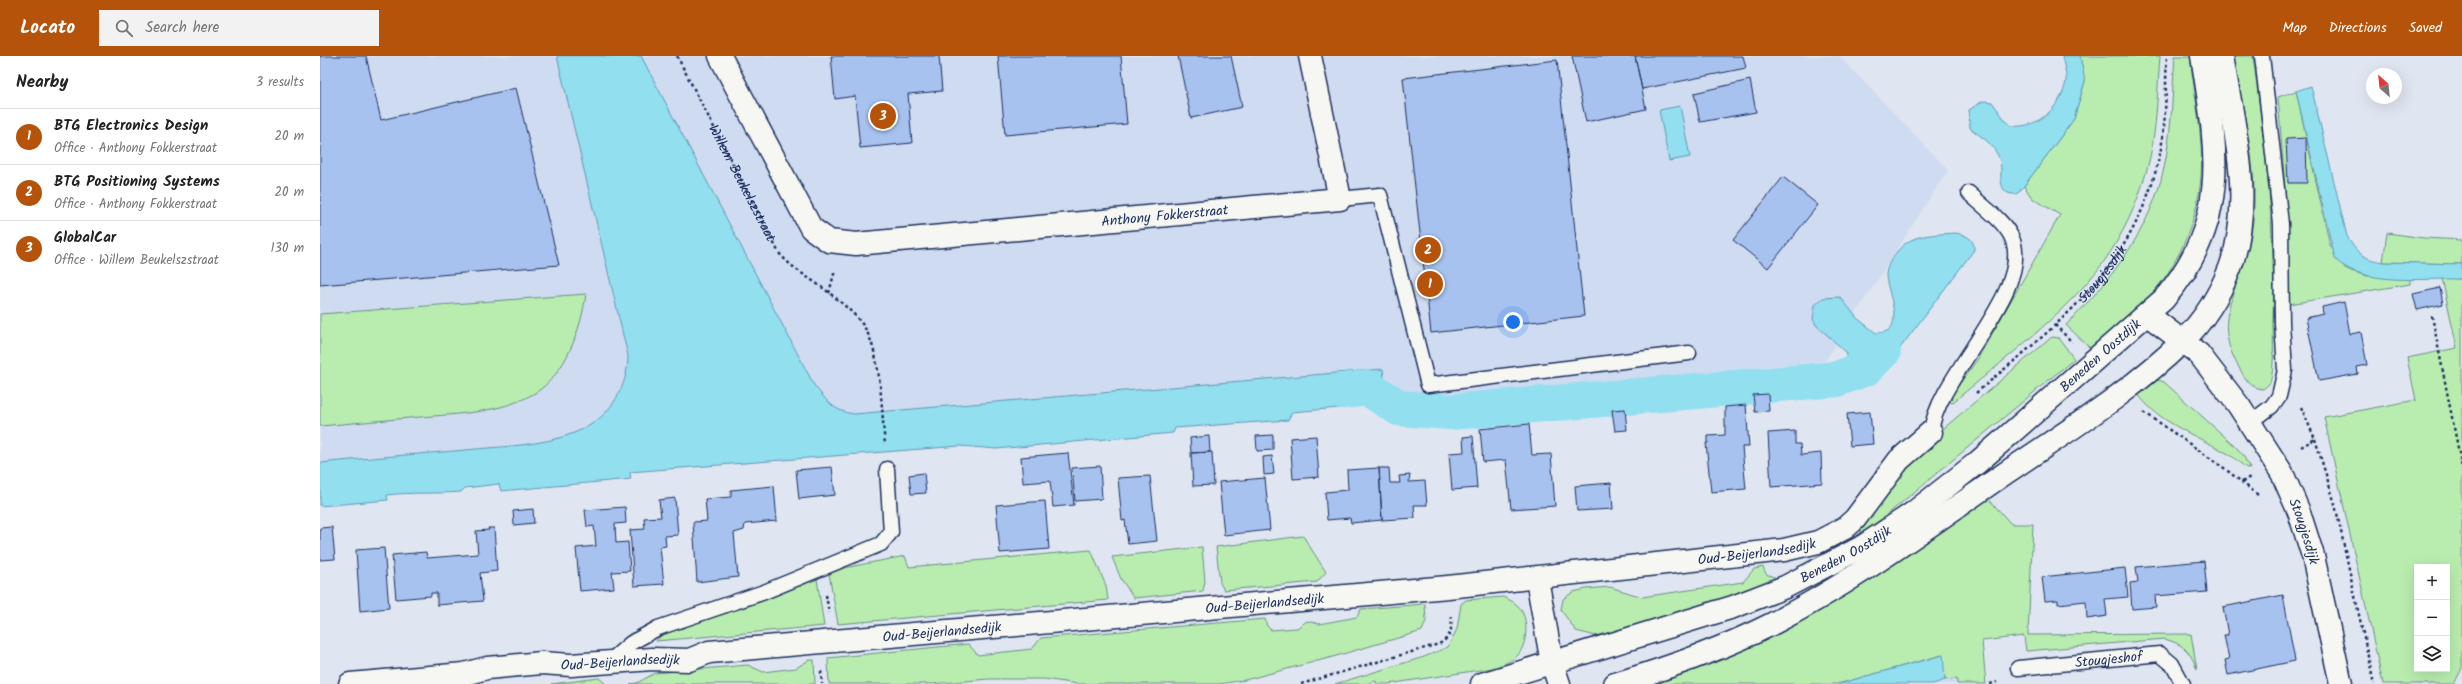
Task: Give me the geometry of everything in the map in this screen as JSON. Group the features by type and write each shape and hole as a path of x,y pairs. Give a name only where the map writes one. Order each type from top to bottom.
{"street":[{"name":"Anthony Fokkerstraat","path":"720,56 805,219 819,236 842,243 870,243 1340,200"},
{"path":"1310,56 1340,200"},
{"path":"2148,315 2178,282 2199,244 2212,206 2216,153 2202,56"},
{"path":"2184,340 2198,323 2223,284 2230,268 2239,237 2242,202 2240,180 2222,56"},
{"name":"Stougjesdijk","path":"2148,315 2184,340 2211,368 2250,423 2282,473 2299,512 2320,585 2341,684"},
{"name":"Beneden Oostdijk","path":"1482,684 1706,617 1761,597 1806,577 1862,547 1907,517 1962,475 2148,315"},
{"name":"Beneden Oostdijk","path":"1615,684 1724,645 1779,620 1838,587 2092,414 2150,370 2184,340"},
{"name":"Oud-Beijerlandsedijk","path":"350,684 464,674 487,668 542,663 571,665 652,658 689,660 709,652 1536,579 1767,552 1818,542 1845,528 1856,519 1899,460 1931,432"},
{"path":"1536,579 1552,663 1559,684"}],"lane":[{"path":"2250,423 2272,406 2279,396 2285,370 2278,180 2262,56"},
{"path":"1931,432 1937,405 1992,316 2016,265 2015,245 2008,230 1969,193"},
{"path":"1340,200 1380,195 1428,385 1688,353"},
{"path":"609,662 631,644 658,628 771,590 881,544 891,532 887,469"},
{"name":"Stougjeshof","path":"2018,668 2160,654 2172,664 2183,684"}],"path":[{"name":"Willem Beukelszstraat","path":"677,56 774,246 792,267 829,293 857,318 868,334 874,354 880,396 887,469"},
{"name":"Stougjesdijk","path":"1972,396 2055,325 2108,270 2124,246 2139,217 2159,161 2167,56"},
{"path":"2432,316 2462,468"},
{"path":"2315,439 2335,504 2374,684"},
{"path":"1302,684 1419,651 1444,642 1449,636 1452,626 1448,587"},
{"path":"824,588 830,618"},
{"path":"821,668 822,684"}],"shaded area":[{"path":"320,56 1839,56 1948,170 1825,361 1427,399 1328,379 320,481"},
{"path":"1957,679 1957,684 1933,684 1945,680"}],"green space":[{"path":"2080,56 2160,56 2156,115 2150,159 2138,197 2116,242 2103,263 2088,282 2032,337 1952,403 1948,400 1977,360 2060,215 2032,198 2024,186 2074,119 2085,81"},
{"path":"2175,56 2190,56 2198,116 2202,162 2199,194 2195,211 2183,245 2166,276 2143,303 2091,349 2066,325 2083,308 2127,253 2149,213 2158,191 2167,154"},
{"path":"2232,56 2253,56 2269,189 2273,254 2273,368 2270,383 2263,389 2255,387 2249,383 2245,377 2234,357 2227,333 2229,309 2250,242 2254,200 2253,173 2249,139"},
{"path":"2296,91 2330,245 2345,268 2351,271 2367,276 2410,278 2410,284 2289,304 2286,201 2278,97"},
{"path":"2387,233 2424,238 2462,240 2462,264 2383,262"},
{"path":"2442,278 2462,279 2462,668 2454,684 2383,684 2324,417 2416,400 2407,358 2457,348"},
{"path":"586,294 584,308 576,336 563,363 546,385 522,400 494,409 464,413 320,426 320,314"},
{"path":"2052,337 2059,338 2074,359 1883,518 1863,532 1860,531 1859,526 1912,455"},
{"path":"2158,380 2164,382 2235,446 2243,455 2250,469 2244,467 2230,455 2168,421 2146,404 2137,393"},
{"path":"1987,497 2011,524 2033,524 2028,635 2191,634 2197,670 2192,658 2182,646 2164,639 2026,651 2024,636 1982,641 1986,684 1957,684 1957,679 1945,680 1942,655 1838,684 1653,684 1703,665 1754,643 1827,606 1919,546"},
{"path":"1303,536 1326,572 1317,582 1224,590 1220,583 1216,547"},
{"path":"1202,547 1205,581 1203,591 1134,598 1121,579 1112,557"},
{"path":"1091,550 1106,586 1108,600 838,624 829,574 844,568 905,556 909,567"},
{"path":"1763,567 1766,574 1779,579 1746,592 1606,636 1596,636 1576,631 1561,610 1563,599 1573,592 1586,589 1610,587 1642,597 1743,582 1754,569"},
{"path":"817,579 824,626 656,641 664,633 761,602"},
{"path":"1503,597 1517,605 1524,616 1526,623 1523,646 1516,657 1510,661 1493,668 1388,684 1377,684 1376,681 1366,684 1335,684 1424,657 1448,647 1457,629 1461,604 1466,600"},
{"path":"1425,604 1426,621 1422,631 1329,658 1245,680 1219,684 1078,684 1044,679 988,679 932,684 829,684 828,658 968,644 978,655 1032,649 1041,638 1265,619 1267,626 1271,630 1297,628 1307,621 1319,624 1357,617 1361,609"},
{"path":"809,660 814,660 815,684 630,684 637,683 655,673 748,665 763,672 796,668"},
{"path":"599,678 606,684 551,684"}],"water":[{"path":"557,56 641,56 814,385 831,404 841,411 854,414 1383,369 1387,404 1292,412 1288,420 1175,428 1173,433 996,449 960,446 630,472 631,479 501,491 499,484 465,488 461,492 387,495 388,500 320,506 320,463 542,442 571,434 585,428 603,415 617,398 625,378 628,356"},
{"path":"2062,56 2080,56 2085,81 2074,119 2024,186 2017,194 2010,194 2005,191 2001,183 2001,165 1996,152 1989,143 1970,128 1969,110 1983,101 1992,102 2005,120 2012,126 2031,124 2039,120 2054,107 2064,90 2066,78"},
{"path":"2311,86 2347,236 2357,251 2366,257 2383,262 2462,264 2462,279 2412,280 2377,277 2361,274 2347,268 2335,259 2296,91"},
{"path":"1680,106 1690,157 1669,161 1659,110"},
{"path":"1956,233 1969,238 1973,243 1974,250 1882,372 1869,380 1844,384 1847,353 1816,325 1813,319 1815,305 1823,298 1840,297 1857,318 1876,333 1886,331 1892,326 1894,319 1886,274 1891,259 1907,242 1916,238"},
{"path":"1943,655 1945,680 1933,684 1838,684"}],"building":[{"path":"320,56 366,56 381,120 516,88 559,265 320,285"},
{"path":"831,56 939,56 942,91 908,94 912,143 860,148 855,96 835,99"},
{"path":"998,56 1121,56 1127,124 1005,135"},
{"path":"1178,56 1231,56 1242,107 1191,118"},
{"path":"1572,56 1635,56 1646,109 1586,122"},
{"path":"1635,56 1743,56 1746,68 1642,89"},
{"path":"1557,60 1584,316 1431,333 1403,78"},
{"path":"1750,80 1756,112 1700,122 1694,93"},
{"path":"2306,138 2307,183 2288,183 2286,139"},
{"path":"1783,177 1818,205 1768,268 1733,240"},
{"path":"2440,288 2443,304 2417,310 2413,294"},
{"path":"2344,302 2350,334 2361,332 2367,365 2357,367 2358,374 2319,381 2306,318 2323,314 2322,307"},
{"path":"1768,394 1769,411 1755,412 1753,395"},
{"path":"1746,405 1749,447 1742,447 1746,489 1711,492 1706,443 1708,443 1708,436 1725,435 1725,407"},
{"path":"1625,409 1627,430 1615,431 1612,410"},
{"path":"1870,412 1873,444 1850,446 1847,414"},
{"path":"1529,424 1532,455 1551,454 1555,506 1511,509 1506,460 1483,462 1480,429"},
{"path":"1795,431 1795,444 1800,444 1801,455 1821,453 1822,483 1771,487 1768,433"},
{"path":"1273,435 1273,450 1257,451 1256,436"},
{"path":"1209,436 1210,452 1191,453 1190,438"},
{"path":"1316,436 1319,477 1293,479 1290,438"},
{"path":"1473,436 1477,488 1452,490 1449,453 1464,452 1463,437"},
{"path":"1212,452 1214,485 1193,486 1191,453"},
{"path":"1068,453 1074,505 1053,507 1050,481 1023,483 1021,457"},
{"path":"1272,456 1274,474 1264,475 1263,457"},
{"path":"1100,466 1102,499 1075,501 1072,468"},
{"path":"832,467 835,495 799,499 796,470"},
{"path":"1379,468 1389,468 1390,483 1400,483 1399,476 1410,475 1409,482 1425,481 1427,505 1414,505 1415,518 1382,520"},
{"path":"1379,468 1382,520 1351,523 1350,518 1327,520 1325,492 1348,490 1347,470"},
{"path":"924,473 926,493 911,494 909,475"},
{"path":"1150,476 1157,541 1128,544 1125,520 1122,521 1118,478"},
{"path":"1265,478 1270,530 1224,535 1219,482"},
{"path":"1611,483 1613,509 1577,511 1575,486"},
{"path":"774,486 777,521 745,524 744,530 734,533 738,577 697,582 693,522 707,521 705,499 731,497 731,490"},
{"path":"675,498 678,535 665,536 666,546 660,547 664,584 634,586 630,530 645,529 644,518 661,517 659,500"},
{"path":"1045,501 1049,549 1000,553 996,505"},
{"path":"625,507 626,523 615,524 616,543 628,542 630,571 612,572 614,588 580,591 576,548 596,546 594,526 587,527 585,510"},
{"path":"533,509 534,523 514,525 513,511"},
{"path":"332,527 335,559 320,560 320,528"},
{"path":"488,528 494,528 497,571 480,573 483,601 437,605 437,593 431,593 431,596 396,599 392,555 426,552 427,558 478,554 476,531 489,530"},
{"path":"384,548 389,608 360,611 356,550"},
{"path":"2204,561 2207,592 2155,596 2156,607 2132,609 2130,583 2138,582 2136,567"},
{"path":"2125,568 2128,597 2105,599 2107,616 2087,619 2086,601 2058,604 2058,600 2045,601 2042,577"},
{"path":"2283,595 2295,661 2228,675 2225,660 2229,659 2224,635 2228,635 2223,607"}],"waterway":[{"path":"1342,391 1368,388 1399,408 1451,412 1837,379 1866,368 1883,351"}],"place":[{"name":"GlobalCar","path":"883,116"},
{"name":"BTG Positioning Systems","path":"1428,250"},
{"name":"BTG Electronics Design","path":"1430,284"}]}
